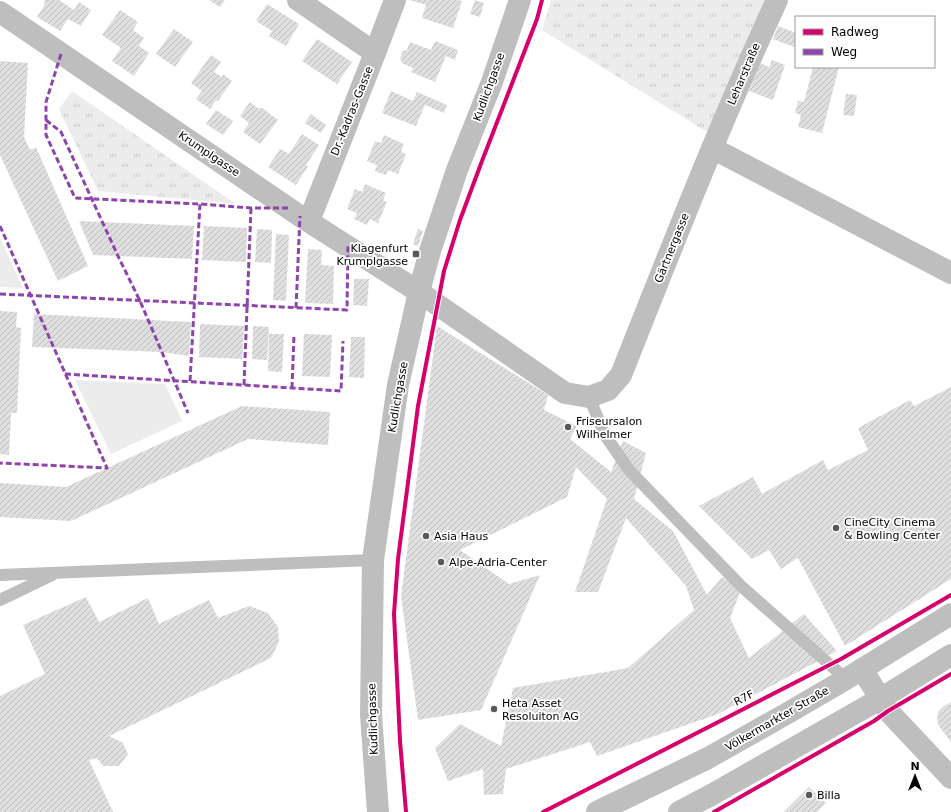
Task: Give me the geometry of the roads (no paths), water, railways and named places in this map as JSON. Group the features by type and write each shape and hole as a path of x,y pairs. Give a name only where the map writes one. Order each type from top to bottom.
{"street":[{"path":"298,0 375,53"},
{"name":"Dr.-Kadras-Gasse","path":"309,221 395,0"},
{"name":"Kudlichgasse","path":"378,812 371,715 373,560 398,385 430,251 457,170 492,82 520,0"},
{"name":"Leharstraße","path":"712,148 777,0"},
{"name":"Krumplgasse","path":"0,12 309,221 419,292"},
{"path":"712,148 951,273"},
{"name":"Gärtnergasse","path":"589,397 608,390 621,375 712,148"},
{"path":"419,292 566,393 589,397"},
{"name":"Völkermarkter Straße","path":"597,812 708,758 854,674 951,614"},
{"path":"693,809 951,654"},
{"path":"854,674 880,698 888,711 951,778"}],"lane":[{"path":"589,397 605,435 629,470 741,586 854,674"},
{"path":"0,575 373,560"},
{"path":"0,600 57,573"}],"place":[{"name":"Klagenfurt Krumplgasse","path":"416,254"},
{"name":"Friseursalon Wilhelmer","path":"568,427"},
{"name":"CineCity Cinema & Bowling Center","path":"836,528"},
{"name":"Asia Haus","path":"426,536"},
{"name":"Alpe-Adria-Center","path":"441,562"},
{"name":"Heta Asset Resoluiton AG","path":"494,709"},
{"name":"Billa","path":"809,795"}]}
